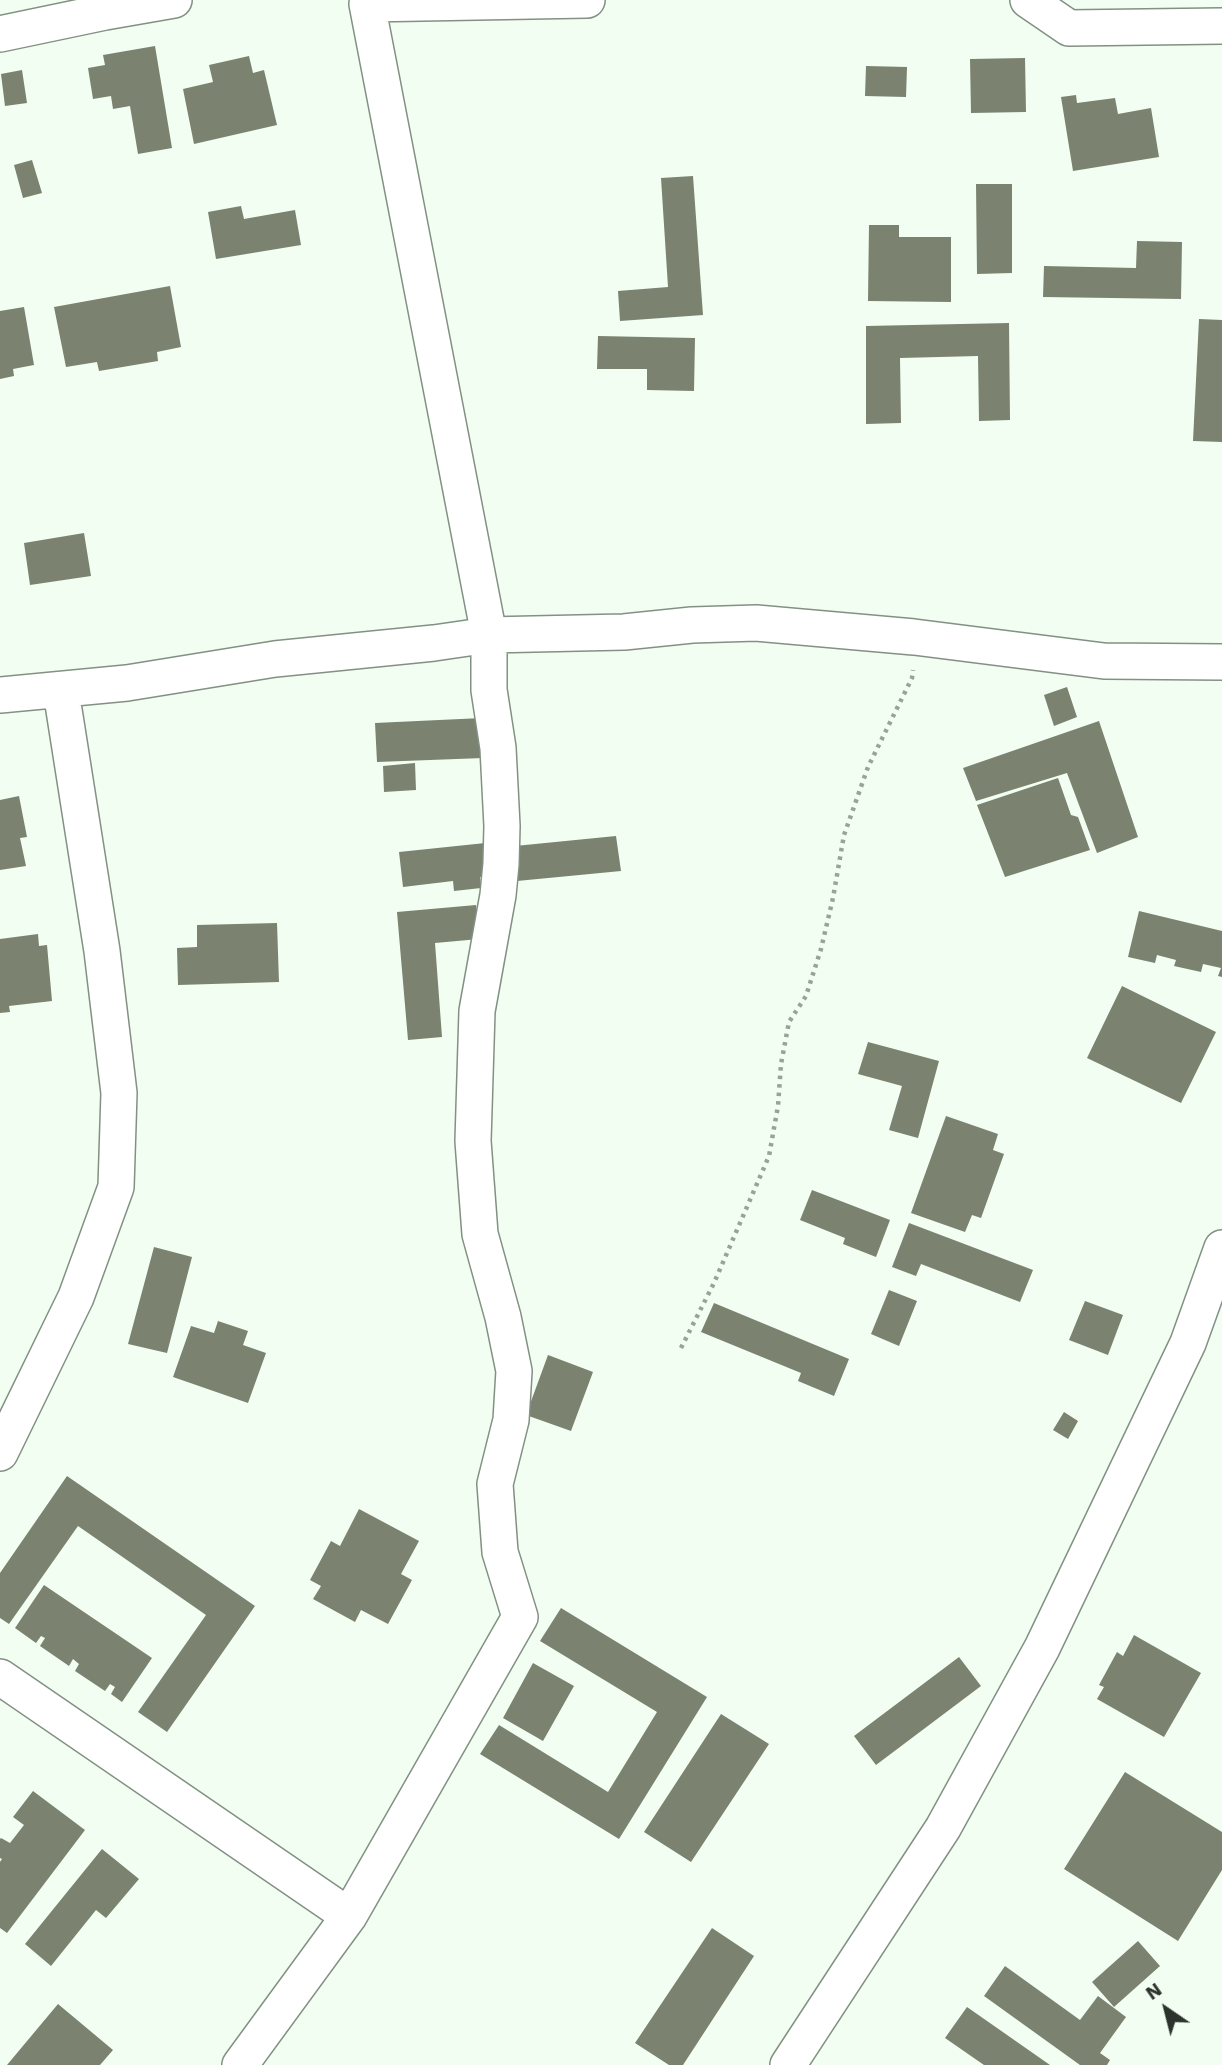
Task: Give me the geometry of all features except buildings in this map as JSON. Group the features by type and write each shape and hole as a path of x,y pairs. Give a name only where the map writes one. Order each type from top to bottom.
{"street":[{"path":"0,34 174,0"},
{"path":"240,2065 349,1916 520,1617 500,1552 495,1484 511,1420 514,1371 503,1317 480,1234 473,1142 477,1011 501,864 498,748 489,690 489,635 360,1 587,0"},
{"path":"1028,0 1069,28 1222,26"},
{"path":"0,695 127,683 275,660 489,635 624,632 692,625 756,623 915,637 1104,661 1222,662"},
{"path":"0,1453 76,1297 117,1187 119,1093 102,951 61,691"},
{"path":"788,2065 943,1828 1042,1648 1188,1343 1222,1248"},
{"path":"0,1677 349,1916"}],"path":[{"path":"681,1348 714,1283 769,1156 778,1106 780,1064 789,1022 806,996 810,984 833,898 844,835 868,767 912,678 915,637"}]}
